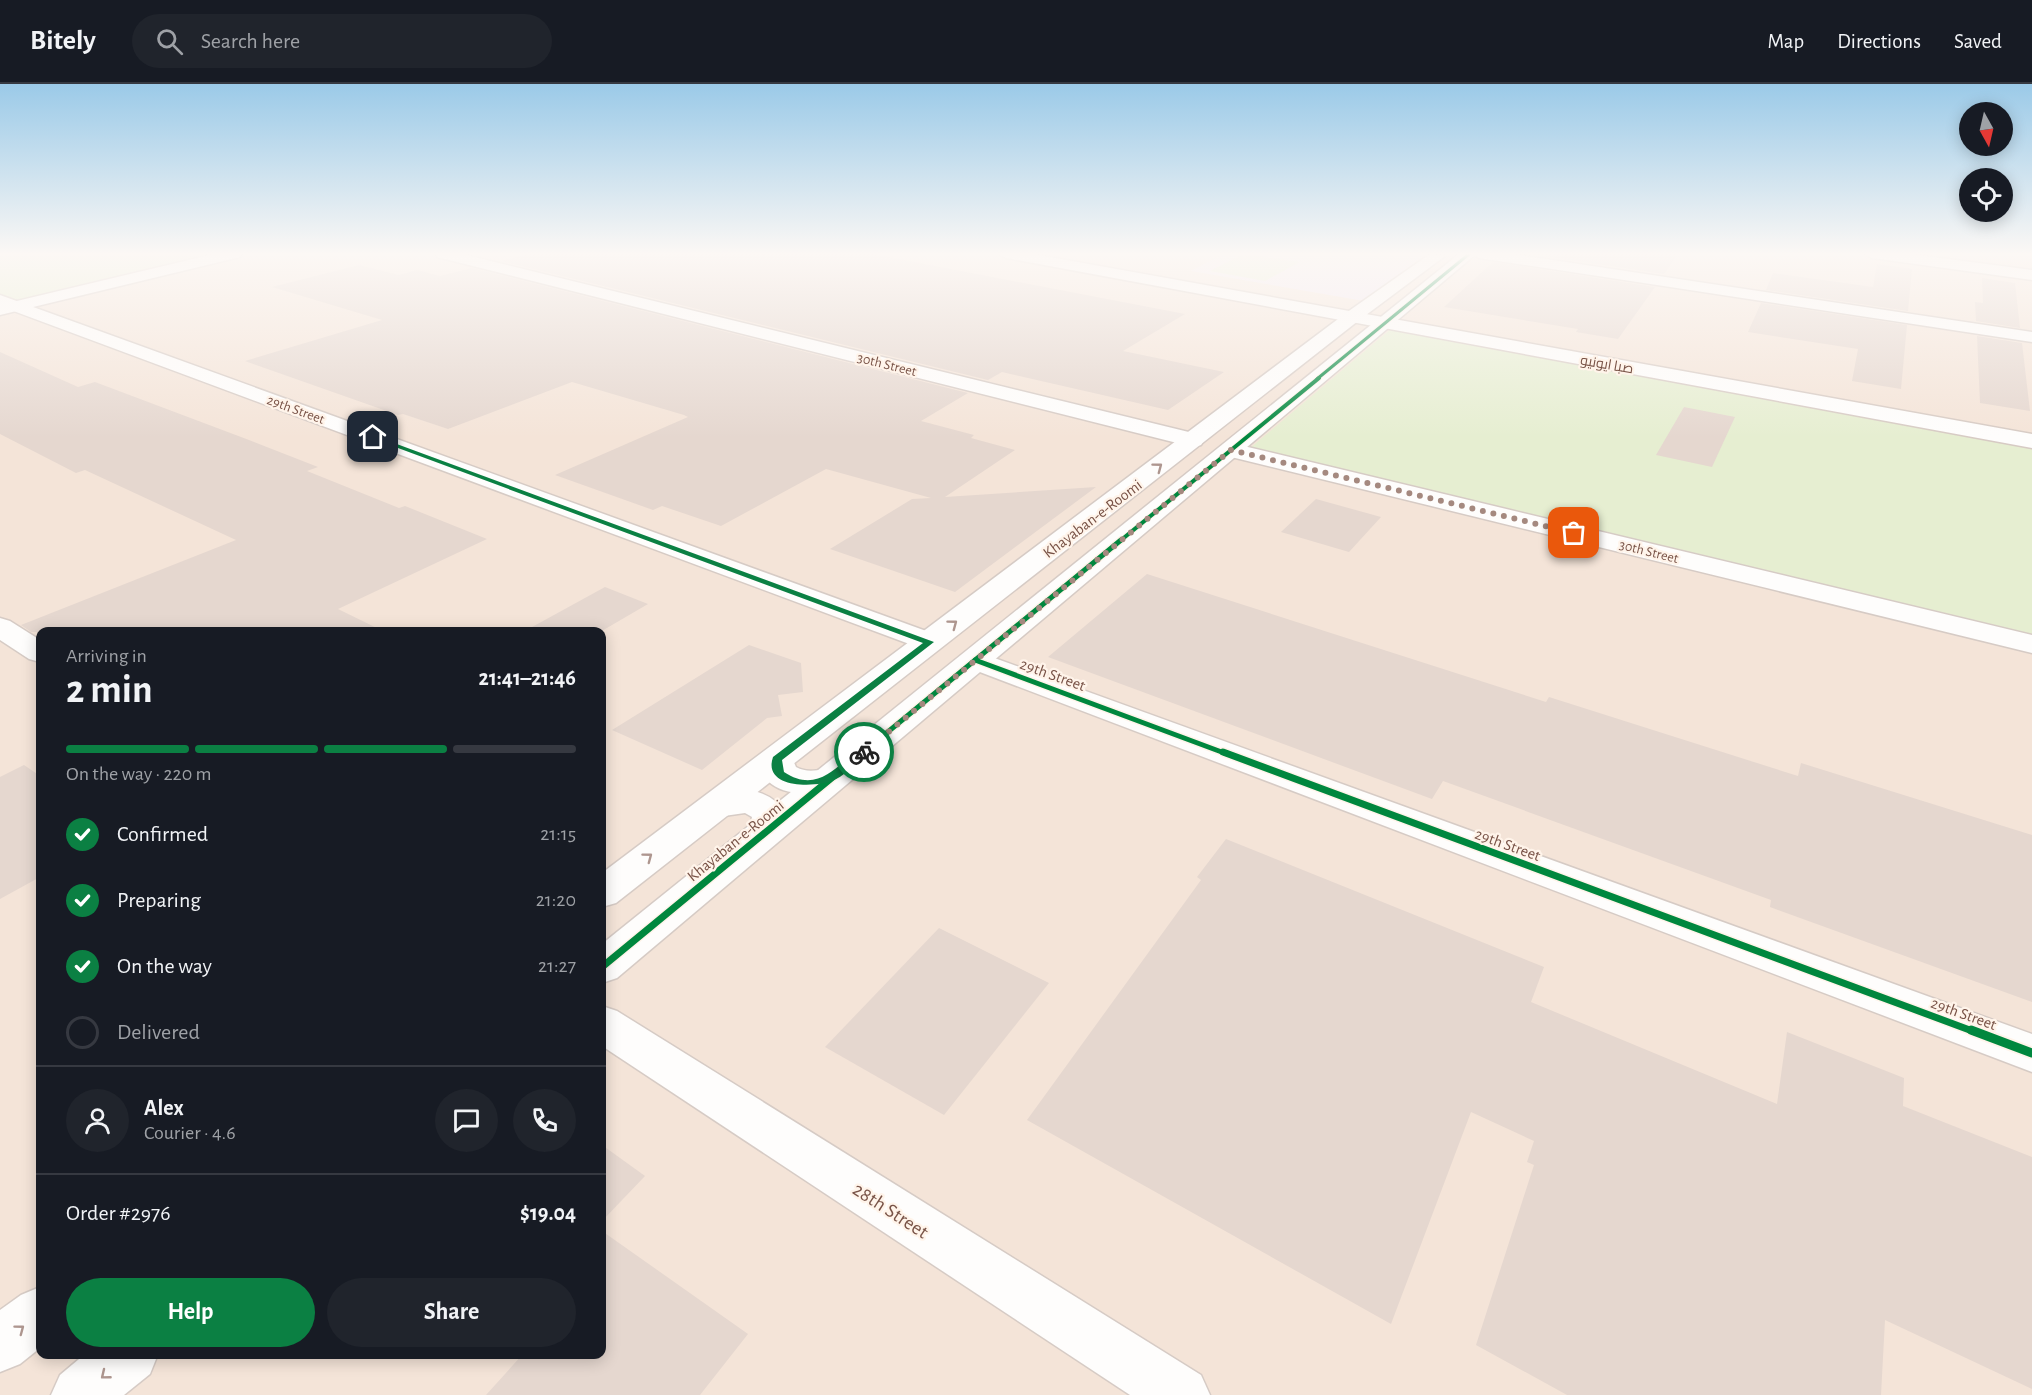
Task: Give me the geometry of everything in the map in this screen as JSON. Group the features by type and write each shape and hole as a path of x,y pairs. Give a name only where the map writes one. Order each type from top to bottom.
{"street":[{"name":"29th Street","path":"34,315 930,642"},
{"name":"30th Street","path":"689,315 1193,440"},
{"name":"صبا ایونیو","path":"1371,315 2032,428"},
{"name":"صبا ایونیو","path":"1372,315 2032,441"},
{"path":"1887,315 2032,337"},
{"name":"Khayaban-e-Roomi","path":"606,889 1193,440 1376,316"},
{"name":"Khayaban-e-Roomi","path":"606,964 1231,450 1376,316"},
{"name":"30th Street","path":"1231,450 2032,644"},
{"path":"0,627 36,650"},
{"name":"29th Street","path":"975,660 2032,1053"},
{"path":"777,759 780,773 797,782 821,781 833,777"},
{"path":"717,805 739,800 759,804 770,816 767,831"},
{"name":"28th Street","path":"606,1027 1181,1395"},
{"path":"0,1344 36,1317"},
{"path":"80,1395 124,1359"}],"shaded area":[{"path":"0,315 2032,315 2032,1395 0,1395"}],"green space":[{"path":"1392,328 2032,448 2032,638 1249,449"}],"building":[{"path":"366,315 659,315 968,393 921,421 974,435 971,438 1015,450 945,497 1096,487 955,592 830,549 912,499 931,498 826,469 721,526 662,506 653,510 555,475 688,417 684,415 572,382 448,429 403,414 398,415 245,361 382,320"},
{"path":"723,315 1183,315 1123,351 1224,372 1168,410 1002,372 988,380"},
{"path":"1494,315 1635,315 1618,339 1576,332 1578,329"},
{"path":"1756,315 1842,315 1907,325 1901,389 1852,381 1858,349 1748,332"},
{"path":"1976,315 2019,315 2020,328 1976,321"},
{"path":"1977,336 2022,343 2030,411 1980,403"},
{"path":"0,352 78,387 95,382 249,440 318,467 307,471 399,508 405,506 487,539 338,609 375,627 36,627 36,632 31,632 21,625 236,540 85,470 76,473 0,434"},
{"path":"1684,407 1735,417 1712,467 1656,455"},
{"path":"1316,499 1381,517 1349,552 1281,532"},
{"path":"1147,574 1546,702 1549,697 1798,776 1801,763 2032,835 2032,1002 1770,907 1771,900 1443,781 1432,799 1048,657"},
{"path":"605,587 648,604 606,628 532,627"},
{"path":"749,645 801,663 803,692 778,695 782,716 767,718 702,770 612,730"},
{"path":"24,765 36,773 36,879 0,899 0,777"},
{"path":"1226,839 1544,967 1531,1002 1777,1104 1787,1032 1904,1078 1903,1106 2032,1157 2032,1389 1885,1320 1881,1395 1567,1395 1476,1345 1534,1165 1527,1162 1534,1141 1471,1112 1391,1324 1027,1120 1201,880 1197,877"},
{"path":"939,928 1049,983 944,1115 825,1047"},
{"path":"606,1148 645,1176 606,1217"},
{"path":"606,1234 748,1334 700,1395 486,1395 518,1359 606,1359"}],"cycle path":[{"path":"606,964 1395,315"},
{"path":"975,660 2032,1053"}],"way so far":[{"path":"864,752 1231,450 1574,533"}],"route":[{"path":"373,437 930,642 777,759 777,766 780,773 787,778 810,783 833,777 864,752"}]}
